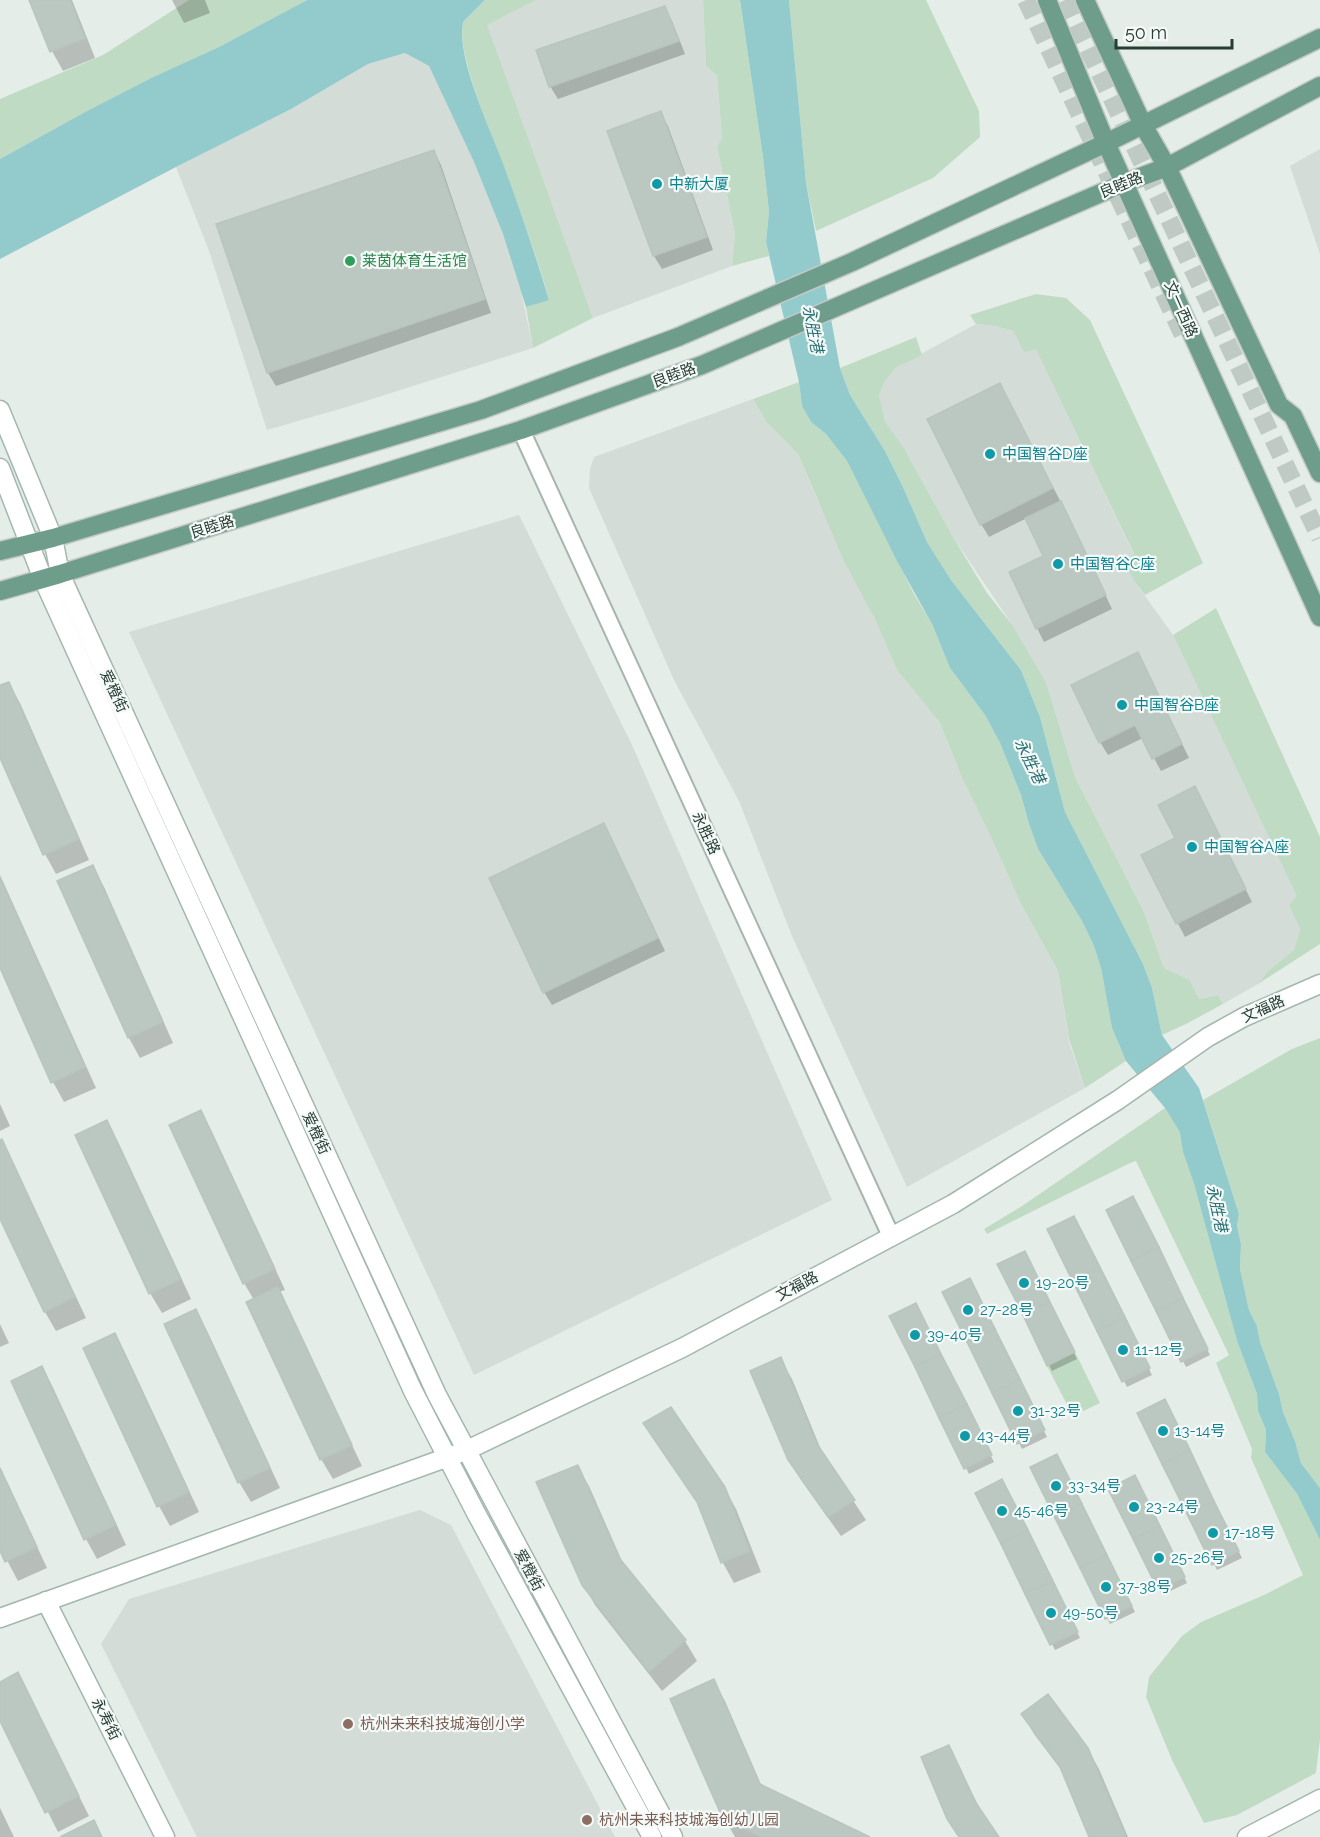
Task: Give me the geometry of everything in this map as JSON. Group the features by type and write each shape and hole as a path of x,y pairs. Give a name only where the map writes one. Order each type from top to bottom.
{"main road":[{"name":"文一西路","path":"1047,0 1106,143 1320,617"},
{"path":"1085,0 1143,125 1167,167 1279,405 1293,416 1320,473"},
{"path":"0,551 53,538 481,410 669,341 852,262 1106,143 1320,38"},
{"name":"良睦路","path":"0,591 52,577 521,430 752,345 862,294 1167,167 1320,86"}],"street":[{"name":"爱橙街","path":"0,410 53,538 52,577"},
{"name":"永胜路","path":"521,430 891,1236"},
{"name":"爱橙街","path":"0,468 30,544 52,577 413,1391 456,1454 673,1837"},
{"name":"文福路","path":"0,1618 456,1454 682,1347 953,1204 1118,1100 1208,1037 1244,1017 1320,984"},
{"name":"爱橙街","path":"456,1454 652,1837"},
{"name":"永寿街","path":"46,1601 165,1837"},
{"path":"1247,1837 1315,1801"}],"shaded area":[{"name":"中新大厦","path":"536,0 703,0 706,66 717,74 722,140 717,146 735,234 732,266 593,318 486,25"},
{"path":"405,53 429,66 474,162 503,234 521,291 533,348 267,430 209,251 176,167 291,109 368,64"},
{"path":"1320,149 1320,254 1290,166"},
{"path":"976,324 1013,331 1024,351 1036,348 1134,555 1135,582 1173,635 1298,896 1289,905 1300,929 1294,950 1268,971 1258,984 1223,1004 1218,995 1199,999 1190,980 1164,968 1142,908 1075,777 1046,682 1013,626 953,537 904,448 885,421 879,395 884,383 895,368"},
{"path":"753,399 767,423 798,454 897,670 940,723 962,778 1021,904 1058,971 1069,1042 1085,1088 907,1187 792,936 739,801 674,680 589,488 590,469 594,457"},
{"path":"519,515 632,745 832,1200 474,1375 129,632"},
{"name":"杭州未来科技城海创小学","path":"420,1510 451,1525 615,1837 197,1837 101,1644 129,1599"}],"green space":[{"path":"189,0 307,0 219,47 153,77 85,112 0,159 0,99 103,55"},
{"path":"485,0 536,0 487,25 593,318 533,348 526,307 549,299 526,227 474,88 464,52 463,22"},
{"path":"703,0 740,0 769,212 766,242 769,256 732,266 735,234 717,146 722,139 717,75 706,66"},
{"path":"789,0 926,0 979,111 980,137 933,178 816,231 806,183"},
{"path":"1036,294 1066,298 1090,320 1203,563 1145,595 1125,563 1134,554 1036,349 1024,352 1013,331 976,324 970,315"},
{"path":"916,337 922,355 895,368 884,383 879,395 885,421 904,448 987,593 1013,626 1046,682 1075,777 1143,910 1164,968 1190,980 1199,999 1218,995 1223,1004 1162,1035 1152,988 1143,964 1065,812 1040,717 1021,670 951,580 927,542 885,451 850,395 840,368"},
{"path":"799,382 802,406 811,422 826,434 847,461 914,594 932,624 950,668 985,715 1000,743 1021,795 1038,849 1082,921 1094,946 1101,968 1112,1028 1126,1061 1085,1088 1069,1039 1058,971 1021,904 962,778 940,723 897,670 875,619 844,561 798,454 767,423 753,399"},
{"path":"1216,608 1320,837 1320,944 1258,984 1268,971 1294,950 1300,929 1289,905 1297,896 1173,635"},
{"path":"1320,1038 1320,1488 1301,1463 1260,1342 1257,1326 1249,1310 1240,1269 1241,1244 1237,1226 1239,1214 1203,1100 1292,1049"},
{"path":"1165,1108 1181,1132 1183,1152 1237,1341 1257,1394 1258,1411 1266,1430 1265,1452 1297,1494 1320,1540 1320,1739 1316,1773 1237,1815 1204,1823 1172,1760 1146,1697 1149,1677 1182,1636 1201,1622 1264,1595 1303,1575 1251,1458 1252,1449 1216,1363 1229,1355 1136,1161 987,1234 984,1229 1022,1206"},
{"path":"1075,1352 1100,1403 1073,1416 1047,1366"}],"water":[{"path":"307,0 485,0 463,22 464,54 475,91 515,196 549,300 526,307 503,234 474,162 429,66 405,53 368,64 291,109 0,259 0,159 85,112 153,77 219,47"},
{"name":"永胜港","path":"740,0 789,0 806,183 840,368 850,395 885,451 927,542 951,580 1021,670 1040,717 1065,812 1143,964 1152,988 1162,1035 1199,1088 1239,1214 1237,1226 1241,1244 1240,1269 1249,1310 1257,1326 1260,1342 1301,1463 1320,1488 1320,1540 1297,1494 1265,1452 1266,1430 1258,1411 1257,1394 1237,1341 1183,1152 1180,1132 1165,1108 1126,1061 1112,1028 1101,968 1094,946 1082,921 1038,849 1021,795 1000,743 985,715 950,668 932,624 898,563 847,461 826,434 811,422 802,406 799,382 766,242 769,212"}],"building":[{"path":"29,0 70,0 85,38 50,52"},
{"path":"665,6 679,41 549,87 536,50"},
{"name":"中新大厦","path":"661,111 707,237 653,256 607,131"},
{"name":"莱茵体育生活馆","path":"434,150 485,299 267,373 216,224"},
{"name":"中国智谷D座","path":"1000,383 1053,488 980,525 927,419"},
{"name":"中国智谷C座","path":"1061,501 1106,595 1036,629 1009,572 1043,556 1025,518"},
{"name":"中国智谷B座","path":"1138,652 1182,744 1152,759 1135,725 1099,743 1071,685"},
{"path":"9,682 79,839 43,855 0,758 0,685"},
{"name":"中国智谷A座","path":"1195,786 1246,889 1176,924 1141,855 1175,838 1158,805"},
{"path":"604,823 658,938 543,993 489,878"},
{"path":"93,865 163,1022 128,1038 57,881"},
{"path":"0,877 85,1067 51,1083 0,968"},
{"path":"201,1110 275,1269 243,1284 169,1125"},
{"path":"107,1120 181,1279 149,1294 75,1135"},
{"path":"2,1139 75,1297 44,1312 0,1219 0,1140"},
{"path":"1133,1196 1159,1247 1131,1261 1106,1210"},
{"path":"1074,1216 1100,1267 1072,1280 1047,1229"},
{"path":"1159,1247 1183,1298 1156,1311 1131,1261"},
{"name":"19-20号","path":"1025,1251 1050,1302 1023,1315 997,1264"},
{"path":"1100,1267 1125,1317 1097,1331 1072,1280"},
{"name":"27-28号","path":"970,1278 995,1329 967,1342 942,1292"},
{"path":"278,1287 352,1445 320,1460 246,1302"},
{"path":"1183,1298 1208,1349 1181,1362 1156,1311"},
{"path":"1050,1302 1075,1352 1047,1366 1023,1315"},
{"name":"39-40号","path":"916,1303 941,1354 915,1367 889,1316"},
{"path":"196,1309 270,1468 238,1483 164,1324"},
{"name":"11-12号","path":"1125,1317 1150,1368 1122,1382 1097,1331"},
{"path":"995,1329 1020,1379 992,1393 967,1342"},
{"path":"115,1333 189,1492 157,1507 83,1348"},
{"path":"941,1354 967,1404 939,1418 915,1367"},
{"path":"781,1357 817,1444 855,1500 828,1517 788,1460 750,1371"},
{"path":"42,1366 116,1525 84,1540 11,1381"},
{"name":"31-32号","path":"1020,1379 1045,1430 1017,1444 992,1393"},
{"name":"13-14号","path":"1165,1399 1190,1450 1162,1464 1137,1413"},
{"name":"43-44号","path":"967,1404 992,1455 964,1469 939,1418"},
{"path":"671,1407 725,1487 750,1551 721,1563 697,1502 643,1423"},
{"path":"1190,1450 1214,1501 1187,1514 1162,1464"},
{"name":"33-34号","path":"1057,1454 1082,1504 1055,1518 1030,1467"},
{"path":"578,1465 620,1559 686,1640 649,1672 582,1585 536,1482"},
{"path":"0,1468 37,1547 5,1562 0,1551"},
{"name":"23-24号","path":"1135,1475 1160,1526 1133,1539 1108,1489"},
{"name":"45-46号","path":"1002,1479 1028,1530 1001,1544 975,1493"},
{"name":"17-18号","path":"1214,1501 1239,1551 1212,1565 1187,1514"},
{"path":"1082,1504 1107,1555 1080,1568 1055,1518"},
{"name":"25-26号","path":"1160,1526 1185,1577 1158,1590 1133,1539"},
{"path":"1028,1530 1053,1581 1025,1594 1001,1544"},
{"name":"37-38号","path":"1107,1555 1132,1606 1105,1619 1080,1568"},
{"name":"49-50号","path":"1053,1581 1078,1632 1050,1645 1025,1594"},
{"path":"18,1672 79,1796 45,1813 0,1721 0,1682"},
{"path":"714,1679 760,1784 870,1837 762,1837 723,1819 670,1699"},
{"path":"1048,1694 1088,1748 1126,1837 1089,1837 1060,1767 1021,1714"},
{"path":"949,1745 976,1803 999,1837 959,1837 947,1819 921,1757"},
{"path":"94,1820 102,1837 60,1837"}],"tunnel":[{"path":"1026,0 1183,335"},
{"path":"1065,0 1320,538"}],"place":[{"name":"中新大厦","path":"657,184"},
{"name":"莱茵体育生活馆","path":"350,261"},
{"name":"中国智谷D座","path":"990,454"},
{"name":"中国智谷C座","path":"1058,564"},
{"name":"中国智谷B座","path":"1122,705"},
{"name":"中国智谷A座","path":"1192,847"},
{"name":"19-20号","path":"1024,1283"},
{"name":"27-28号","path":"968,1310"},
{"name":"39-40号","path":"915,1335"},
{"name":"11-12号","path":"1123,1350"},
{"name":"31-32号","path":"1018,1411"},
{"name":"13-14号","path":"1163,1431"},
{"name":"43-44号","path":"965,1436"},
{"name":"33-34号","path":"1056,1486"},
{"name":"23-24号","path":"1134,1507"},
{"name":"45-46号","path":"1002,1511"},
{"name":"17-18号","path":"1213,1533"},
{"name":"25-26号","path":"1159,1558"},
{"name":"37-38号","path":"1106,1587"},
{"name":"49-50号","path":"1051,1613"},
{"name":"杭州未来科技城海创小学","path":"348,1724"},
{"name":"杭州未来科技城海创幼儿园","path":"587,1820"}]}
